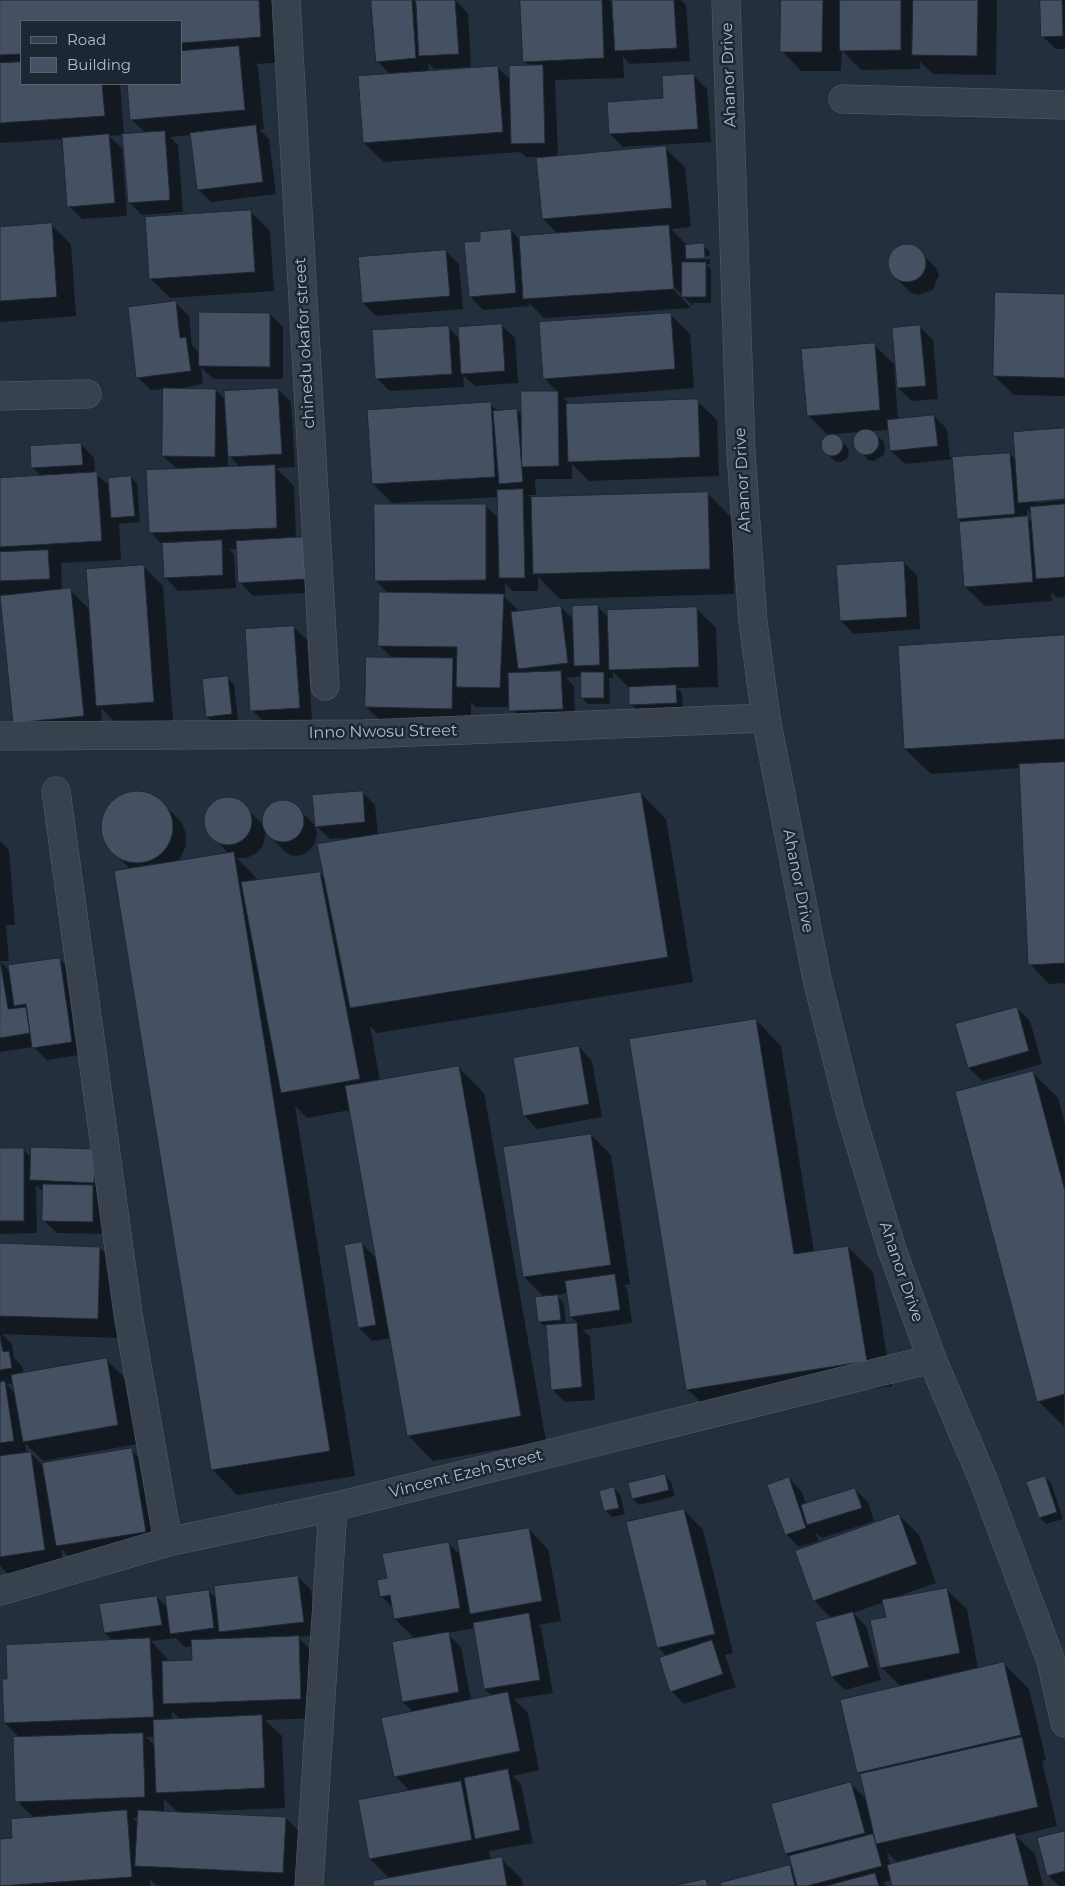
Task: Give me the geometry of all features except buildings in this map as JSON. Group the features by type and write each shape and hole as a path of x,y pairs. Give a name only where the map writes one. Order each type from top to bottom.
{"street":[{"name":"chinedu okafor street","path":"286,0 325,686"},
{"name":"Ahanor Drive","path":"726,0 741,453 753,622 766,718 817,979 850,1111 892,1250 932,1359 1058,1660 1065,1723"},
{"path":"843,99 1065,105"},
{"path":"0,396 87,394"},
{"name":"Inno Nwosu Street","path":"0,736 364,734 766,718"},
{"path":"56,791 128,1314 168,1542"},
{"name":"Vincent Ezeh Street","path":"0,1591 168,1542 333,1507 932,1359"},
{"path":"309,1886 333,1507"}]}
